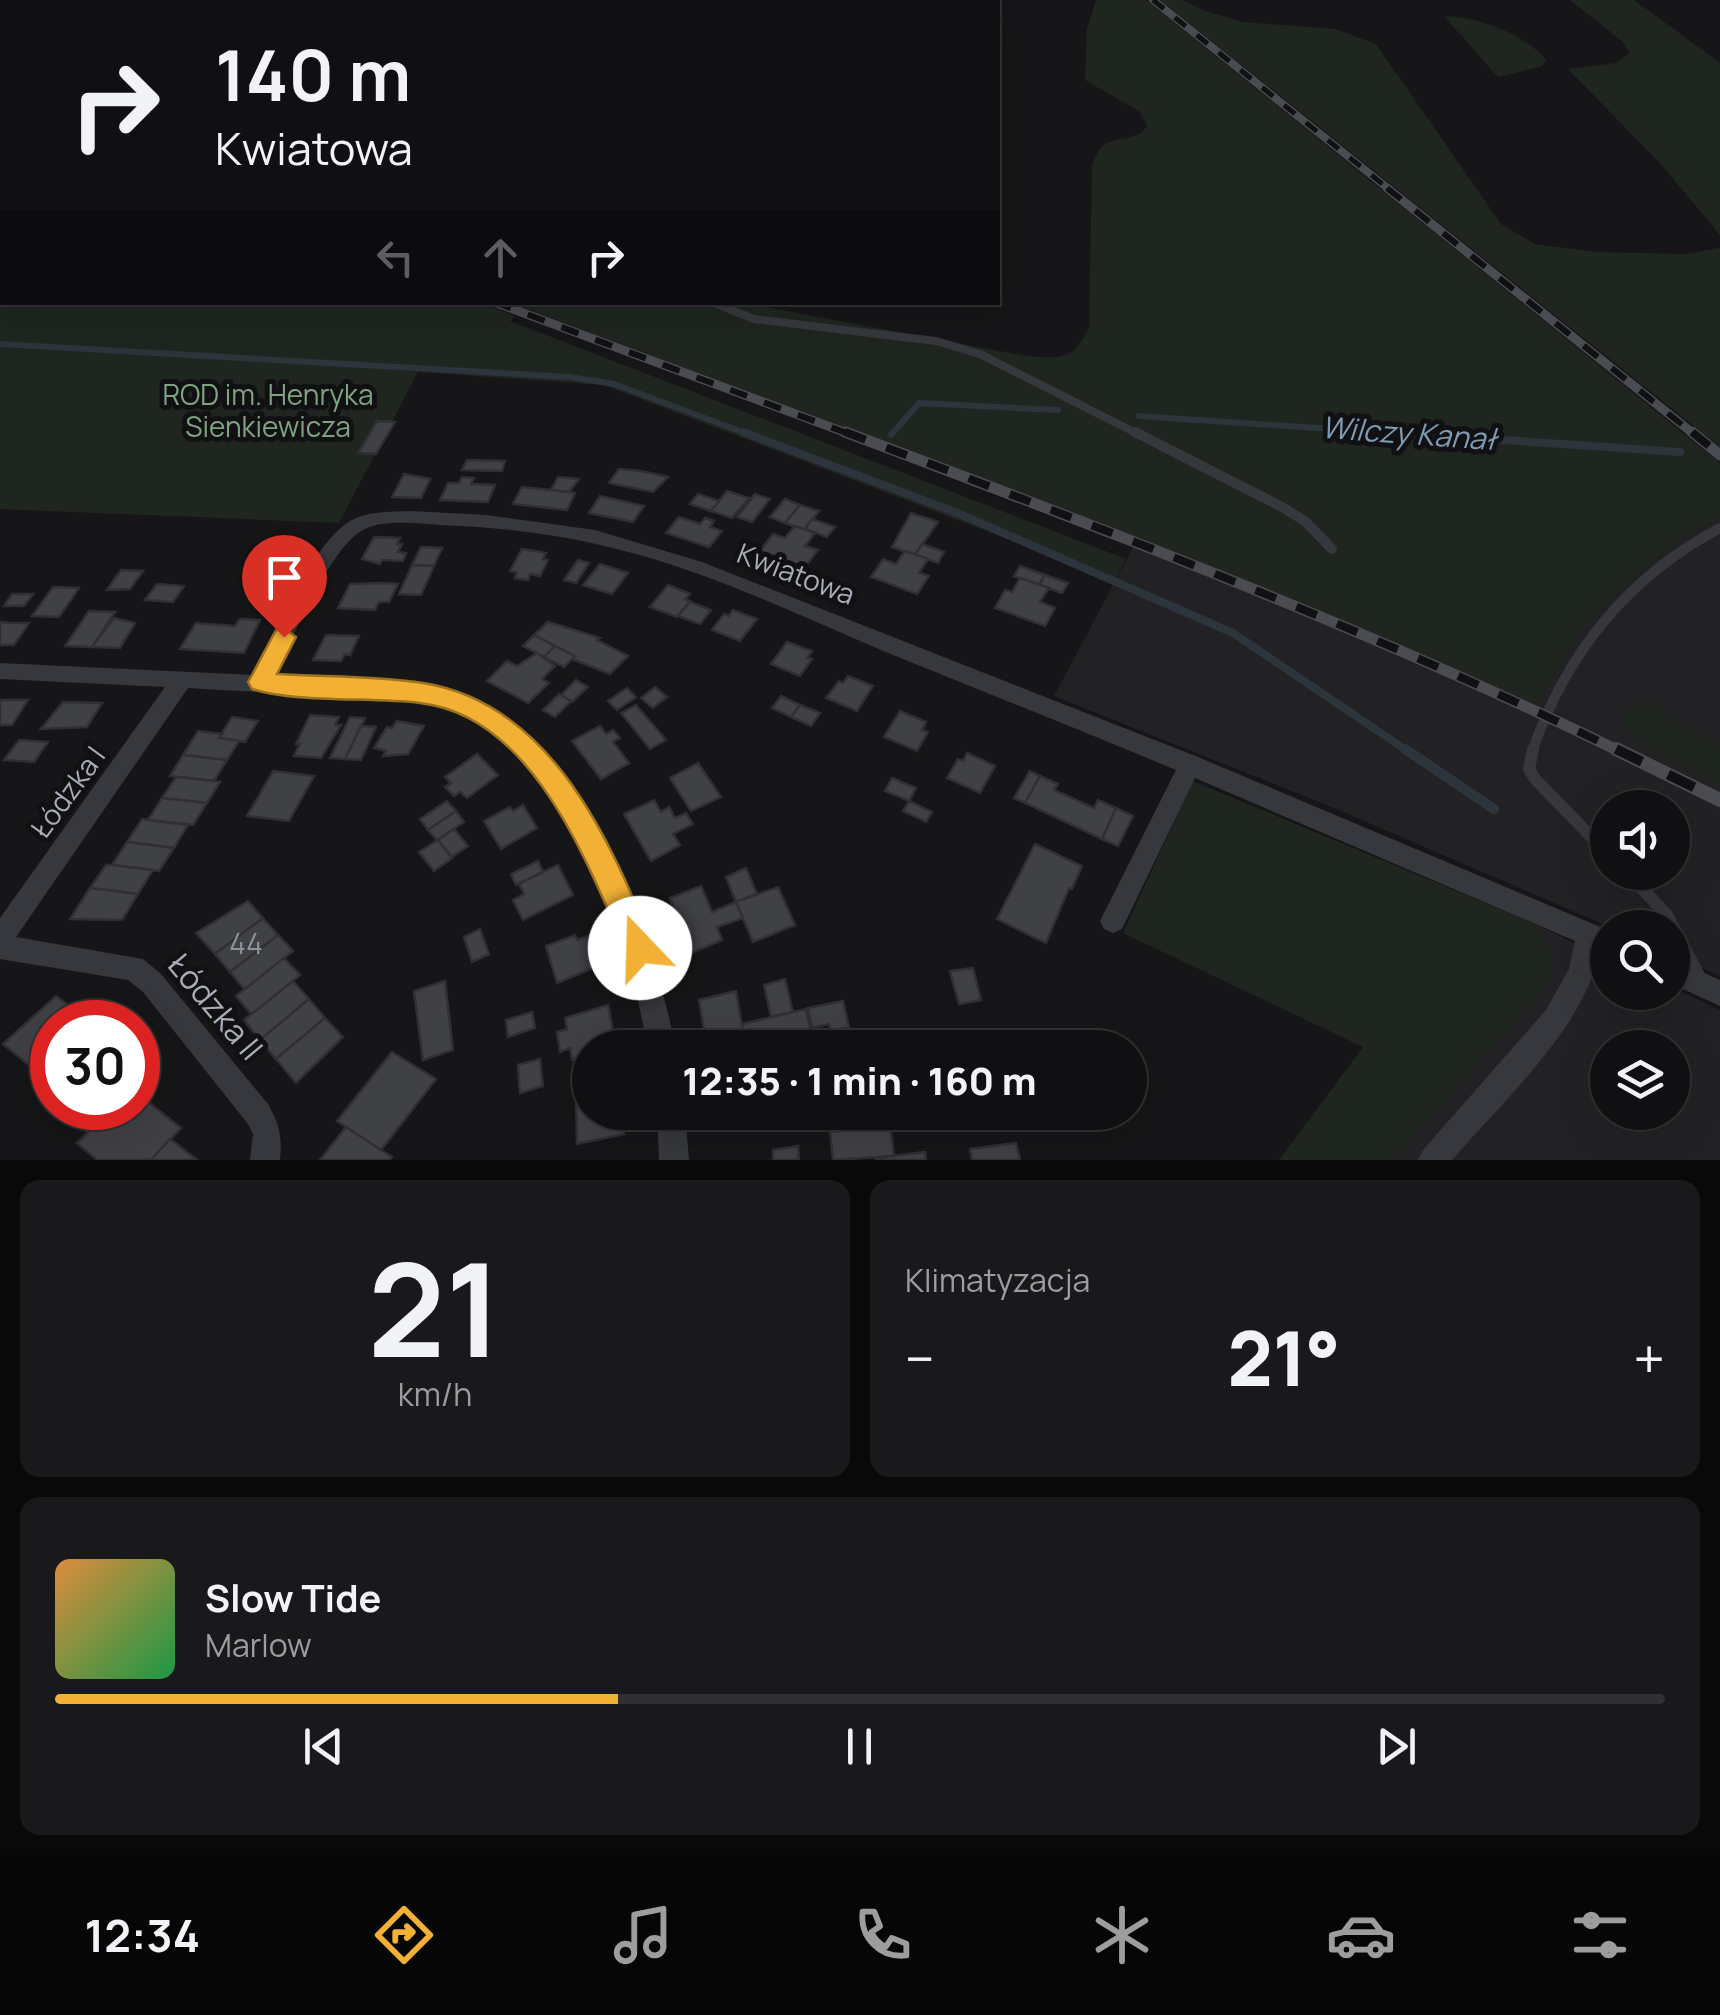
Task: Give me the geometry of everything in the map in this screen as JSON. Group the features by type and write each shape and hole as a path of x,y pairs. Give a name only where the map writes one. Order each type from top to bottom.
{"street":[{"name":"Kwiatowa","path":"260,682 336,540 348,528 386,518 510,524 588,535 663,556 1190,764 1590,936"},
{"path":"0,671 425,693 475,710 519,741 570,804 610,876 640,948 658,1030"},
{"name":"Łódzka I","path":"0,938 182,678"},
{"path":"1113,921 1190,764"},
{"name":"Łódzka II","path":"0,947 108,960 144,975 258,1114 268,1132 266,1160"},
{"path":"1433,1160 1556,1019 1590,956"},
{"path":"672,1130 674,1160"}],"lane":[{"path":"720,305 754,318 936,341 980,354 1282,507 1306,521 1332,549"},
{"path":"1590,836 1529,769 1550,703 1595,627 1678,551 1720,528"},
{"path":"1644,890 1668,915 1712,989"}],"shaded area":[{"path":"1720,518 1720,976 1690,963 1690,910 1590,910 1590,918 1332,807 1054,696 1137,540 1295,600 1536,705 1583,625 1674,543"},
{"path":"1535,924 1590,951 1590,1010 1690,1010 1690,996 1720,1010 1720,1160 1393,1160 1551,950"}],"green space":[{"path":"1096,0 1146,0 1720,463 1720,518 1674,543 1583,625 1536,705 1295,600 517,305 756,305 1026,356 1065,355 1077,347 1089,327 1092,167 1103,146 1133,137 1147,126 1140,112 1085,80 1087,29"},
{"path":"1160,0 1183,0 1243,22 1335,29 1376,44 1501,224 1535,244 1596,252 1686,254 1720,248 1720,447"},
{"path":"1570,0 1634,0 1720,63 1720,235 1659,162 1568,69 1615,63 1630,53 1622,41"},
{"path":"1444,16 1500,29 1527,43 1547,61 1540,67 1498,77"},
{"name":"ROD im. Henryka Sienkiewicza","path":"0,305 486,305 515,316 510,321 1126,559 1115,580 604,385 418,372 339,523 0,509"},
{"path":"1649,702 1720,747 1720,784 1661,756 1633,737 1620,714"},
{"path":"1193,781 1535,924 1551,950 1552,980 1393,1160 1279,1160 1363,1047 1123,933"}],"building":[{"path":"377,421 395,422 376,454 358,453"},
{"path":"467,460 505,461 502,471 462,470"},
{"path":"619,469 668,477 653,492 609,483"},
{"path":"404,474 430,479 421,498 392,497"},
{"path":"462,477 474,478 471,484 495,485 488,502 440,500 448,483 459,483"},
{"path":"558,477 579,479 569,492 551,490"},
{"path":"522,487 575,493 567,510 513,504"},
{"path":"727,491 749,498 732,518 711,511"},
{"path":"698,494 719,501 711,511 690,504"},
{"path":"755,494 770,499 752,522 737,517"},
{"path":"600,496 644,506 633,522 589,513"},
{"path":"785,499 800,505 785,523 770,517"},
{"path":"800,505 819,511 804,530 785,523"},
{"path":"911,513 938,522 915,555 892,547"},
{"path":"679,517 700,524 705,518 714,521 710,527 722,531 709,547 666,533"},
{"path":"812,519 835,527 827,537 805,529"},
{"path":"795,526 815,533 805,546 818,550 805,567 760,551 773,534 785,538"},
{"path":"374,537 400,538 398,552 406,553 403,561 382,560 380,564 362,559"},
{"path":"922,544 944,552 938,563 915,555"},
{"path":"421,547 442,548 434,566 412,565"},
{"path":"522,549 546,553 543,559 548,560 540,576 530,574 528,580 515,578 517,572 510,571"},
{"path":"905,551 928,559 919,573 929,576 917,594 871,577 883,559 896,564"},
{"path":"265,560 295,561 283,583 257,582"},
{"path":"578,560 589,563 576,583 564,580"},
{"path":"600,564 628,573 612,594 583,585"},
{"path":"412,565 434,566 421,595 399,594"},
{"path":"1020,566 1045,575 1039,585 1014,576"},
{"path":"121,570 143,571 130,589 107,590"},
{"path":"1045,575 1068,583 1062,593 1039,585"},
{"path":"1020,578 1049,588 1040,602 1055,608 1045,626 995,608 1005,590 1012,592"},
{"path":"157,584 184,586 173,602 145,600"},
{"path":"350,584 398,584 389,602 379,602 375,610 338,608"},
{"path":"668,585 690,594 685,599 690,601 677,617 650,607"},
{"path":"53,587 79,588 59,617 32,616"},
{"path":"12,594 33,594 24,606 4,606"},
{"path":"690,602 711,610 700,624 678,616"},
{"path":"733,610 757,619 740,641 712,630 724,614 729,616"},
{"path":"89,611 115,612 92,647 65,646"},
{"path":"114,618 135,623 120,648 92,647"},
{"path":"240,619 260,620 244,653 180,649 196,623 235,626"},
{"path":"0,622 29,623 14,645 0,645"},
{"path":"548,622 600,638 597,640 628,656 610,674 572,659 575,656 534,635"},
{"path":"326,635 359,636 350,655 345,654 341,661 313,660"},
{"path":"534,635 555,646 544,657 523,646"},
{"path":"787,642 812,651 807,658 812,659 800,676 771,664"},
{"path":"555,646 575,656 564,667 544,657"},
{"path":"537,653 555,666 542,679 549,683 528,703 487,681 507,661 517,666"},
{"path":"848,676 873,686 857,711 826,698"},
{"path":"576,680 588,687 572,702 561,695"},
{"path":"655,687 667,697 653,708 641,698"},
{"path":"627,688 636,697 617,710 608,701"},
{"path":"559,694 571,701 555,717 543,710"},
{"path":"781,696 800,705 791,717 772,708"},
{"path":"0,700 28,700 12,725 0,725"},
{"path":"63,702 102,703 87,727 41,729"},
{"path":"636,705 666,740 650,749 621,713"},
{"path":"800,705 820,713 811,726 791,717"},
{"path":"900,711 926,722 922,730 928,732 917,751 884,737"},
{"path":"310,715 339,717 335,725 341,725 321,758 294,756"},
{"path":"232,717 258,721 245,742 219,738"},
{"path":"350,717 365,718 345,759 330,758"},
{"path":"397,721 424,726 408,754 383,756 386,751 374,748 387,727 392,728"},
{"path":"361,726 376,727 361,760 345,759"},
{"path":"600,726 606,734 613,730 620,738 613,742 629,763 601,779 572,741"},
{"path":"198,731 239,741 227,760 183,755"},
{"path":"19,740 48,742 34,762 4,760"},
{"path":"967,753 995,766 980,793 947,778 958,759 963,761"},
{"path":"477,754 498,775 467,798 460,792 454,796 445,787 451,783 445,777"},
{"path":"183,755 227,760 214,781 170,776"},
{"path":"698,763 721,797 691,811 670,778"},
{"path":"273,771 314,776 289,821 247,816"},
{"path":"1030,771 1040,776 1025,803 1014,798"},
{"path":"1040,776 1058,784 1054,790 1094,808 1098,800 1116,808 1102,839 1025,803"},
{"path":"176,777 220,782 207,803 162,798"},
{"path":"892,778 916,788 909,801 885,791"},
{"path":"162,798 207,803 193,825 148,820"},
{"path":"654,800 661,812 669,807 675,818 686,813 693,824 673,834 680,845 651,861 624,814"},
{"path":"447,801 456,811 428,830 420,819"},
{"path":"909,801 932,812 926,822 903,811"},
{"path":"523,805 537,828 501,849 484,821 510,807 513,811"},
{"path":"1116,808 1133,816 1118,846 1102,839"},
{"path":"456,811 464,822 437,840 428,830"},
{"path":"142,819 188,825 174,848 127,842"},
{"path":"454,829 468,846 452,857 438,840"},
{"path":"438,840 452,858 434,871 419,852"},
{"path":"127,842 174,848 159,871 112,865"},
{"path":"1035,844 1082,866 1046,943 997,919"},
{"path":"538,861 543,872 516,885 511,874"},
{"path":"106,865 153,870 138,894 90,888"},
{"path":"558,865 573,895 523,920 513,900 524,894 519,884"},
{"path":"746,868 757,894 736,902 726,877"},
{"path":"701,886 712,912 736,902 743,918 717,927 722,940 689,954 670,898"},
{"path":"778,887 795,925 753,942 736,902"},
{"path":"90,888 138,894 122,920 70,919"},
{"path":"248,901 263,918 215,954 196,933"},
{"path":"263,918 278,935 230,972 215,954"},
{"path":"480,929 489,954 472,962 464,937"},
{"path":"278,935 293,951 245,990 230,972"},
{"path":"575,935 577,940 588,936 598,966 557,983 546,946"},
{"path":"284,958 300,975 252,1015 236,996"},
{"path":"973,968 981,1000 959,1004 950,971"},
{"path":"785,979 793,1012 771,1017 764,985"},
{"path":"293,981 309,999 260,1040 244,1020"},
{"path":"445,981 453,1050 423,1060 414,991"},
{"path":"736,991 743,1030 704,1030 699,1000"},
{"path":"309,999 325,1018 276,1059 260,1040"},
{"path":"843,1001 849,1027 830,1030 829,1024 812,1028 808,1008"},
{"path":"608,1005 613,1030 572,1030 572,1060 570,1048 560,1052 557,1032 567,1029 565,1018"},
{"path":"806,1009 811,1030 743,1030 742,1024"},
{"path":"532,1012 535,1028 508,1037 506,1020"},
{"path":"325,1018 343,1037 296,1083 276,1059"},
{"path":"30,1020 30,1066 3,1044"},
{"path":"392,1052 436,1079 381,1150 337,1121"},
{"path":"540,1059 543,1086 520,1093 518,1065"},
{"path":"160,1111 181,1128 151,1160 97,1160 77,1143 90,1130 160,1130"},
{"path":"346,1127 392,1157 320,1160"},
{"path":"577,1130 624,1130 624,1134 577,1144"},
{"path":"891,1130 894,1156 833,1160 830,1132"},
{"path":"170,1139 197,1160 151,1160"},
{"path":"1016,1143 1020,1160 972,1160 970,1149"},
{"path":"798,1146 799,1160 773,1160 773,1150"},
{"path":"925,1152 926,1160 876,1160 876,1158"}],"waterway":[{"path":"0,344 569,377 614,384 750,435"},
{"path":"891,435 919,403 1058,410"},
{"name":"Wilczy Kanał","path":"1139,416 1423,435"},
{"path":"743,432 960,514 1233,633 1409,752"},
{"name":"Wilczy Kanał","path":"1386,432 1680,452"},
{"path":"1405,749 1494,809"}],"railway":[{"path":"1153,0 1390,190"},
{"path":"1387,188 1695,435"},
{"path":"502,305 852,435"},
{"path":"845,432 1334,623 1621,752"},
{"path":"1692,432 1720,455"},
{"path":"1616,749 1720,800"}],"route":[{"path":"284,637 260,682 425,693 475,710 519,741 570,804 610,876 640,948"}]}
